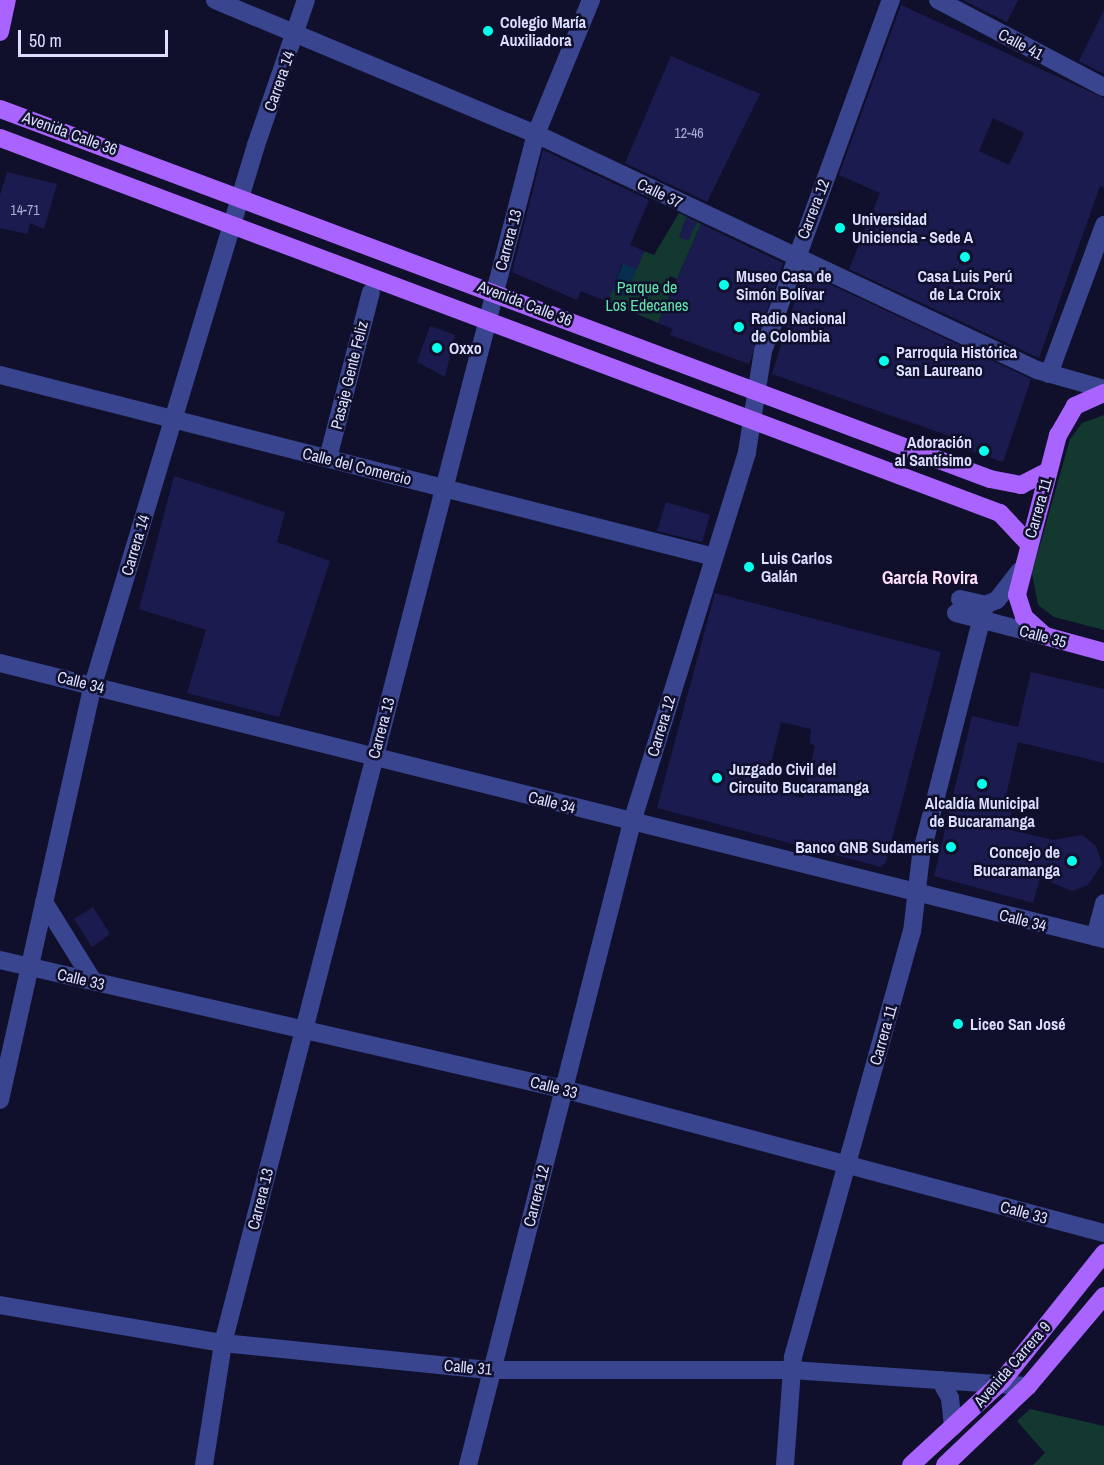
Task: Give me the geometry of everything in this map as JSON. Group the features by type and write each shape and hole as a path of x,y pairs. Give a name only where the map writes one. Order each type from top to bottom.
{"main road":[{"path":"0,32 7,0"},
{"name":"Avenida Calle 36","path":"0,109 241,196 990,479 1021,485 1048,471"},
{"name":"Avenida Calle 36","path":"0,138 488,319 1000,513 1028,543"},
{"name":"Carrera 11","path":"1044,636 1021,610 1020,571 1058,435 1075,406 1104,391"},
{"name":"Calle 35","path":"1044,636 1104,652"},
{"name":"Avenida Carrera 9","path":"910,1465 1002,1381 1104,1253"},
{"name":"Avenida Carrera 9","path":"945,1465 1028,1386 1104,1296"}],"street":[{"name":"Calle 37","path":"215,0 536,134 795,258 1049,374 1104,391"},
{"name":"Carrera 14","path":"0,1100 93,685 232,224 306,0"},
{"name":"Carrera 13","path":"204,1465 223,1343 373,756 536,134 591,0"},
{"name":"Carrera 12","path":"468,1465 632,822 714,557 753,419 755,390 795,258 891,0"},
{"name":"Calle 41","path":"938,0 1104,87"},
{"path":"1049,374 1104,225"},
{"name":"Pasaje Gente Feliz","path":"328,458 371,292"},
{"name":"Calle del Comercio","path":"0,375 714,557"},
{"path":"984,612 1008,591 1020,571"},
{"name":"Calle 35","path":"958,606 984,612 1044,636"},
{"name":"Carrera 11","path":"785,1465 792,1370 912,932 921,855 984,612"},
{"name":"Calle 34","path":"0,663 1100,938"},
{"path":"44,902 93,981"},
{"path":"1100,938 1104,903"},
{"name":"Calle 33","path":"0,960 563,1089 1104,1233"},
{"name":"Calle 31","path":"0,1305 223,1343 491,1370 792,1370 940,1380 1002,1381 1028,1386"},
{"path":"940,1380 950,1398 953,1427"}],"green space":[{"name":"Parque de Los Edecanes","path":"679,213 701,224 677,279 670,276 667,283 673,287 658,323 608,302 612,290 625,296 644,251 654,255"},
{"path":"1104,415 1104,630 1054,617 1038,605 1032,573 1070,439 1082,423"},
{"path":"1030,1409 1104,1426 1104,1465 1033,1465 1045,1453 1017,1421"}],"water":[{"path":"623,263 637,269 625,296 612,290"}],"building":[{"path":"963,0 1018,0 1007,22"},
{"path":"901,5 1104,98 1104,188 1100,186 1039,358 849,269 880,193 839,175","holes":["993,118 1024,133 1009,165 979,151"]},
{"path":"1104,10 1104,74 1079,61"},
{"path":"671,56 760,94 707,202 625,163"},
{"path":"543,150 649,200 630,245 644,251 637,269 622,263 608,302 581,291 577,300 512,272"},
{"path":"7,172 57,184 44,229 30,223 27,234 0,228 0,195"},
{"path":"686,217 697,222 688,241 679,237"},
{"name":"Museo Casa de Simón Bolívar","path":"701,224 783,263 749,364 670,335 673,329 658,323"},
{"name":"Parroquia Histórica San Laureano","path":"804,272 1031,379 1003,462 962,448 964,441 772,374"},
{"name":"Oxxo","path":"430,326 455,335 445,377 417,362"},
{"path":"174,476 285,512 277,542 330,561 279,717 187,693 206,630 139,609"},
{"path":"666,502 710,515 702,542 657,531"},
{"path":"715,593 941,652 886,862 881,867 657,808","holes":["781,722 811,729 810,743 815,746 803,798 765,788"]},
{"name":"Alcaldía Municipal de Bucaramanga","path":"1031,672 1104,689 1104,763 1018,742 1004,804 1013,806 1007,829 1053,840 1082,835 1096,846 1102,864 1088,885 1072,891 1040,878 1033,903 934,876 972,716 1018,727"},
{"path":"93,907 110,934 92,947 74,919"}],"place":[{"name":"Colegio María Auxiliadora","path":"488,31"},
{"name":"Universidad Uniciencia - Sede A","path":"840,228"},
{"name":"Casa Luis Perú de La Croix","path":"965,257"},
{"name":"Museo Casa de Simón Bolívar","path":"724,285"},
{"name":"Radio Nacional de Colombia","path":"739,327"},
{"name":"Oxxo","path":"437,348"},
{"name":"Parroquia Histórica San Laureano","path":"884,361"},
{"name":"Adoración al Santísimo","path":"984,451"},
{"name":"Luis Carlos Galán","path":"749,567"},
{"name":"Juzgado Civil del Circuito Bucaramanga","path":"717,778"},
{"name":"Alcaldía Municipal de Bucaramanga","path":"982,784"},
{"name":"Banco GNB Sudameris","path":"951,847"},
{"name":"Concejo de Bucaramanga","path":"1072,861"},
{"name":"Liceo San José","path":"958,1024"}],"district":[{"name":"García Rovira","path":"930,578"}]}
